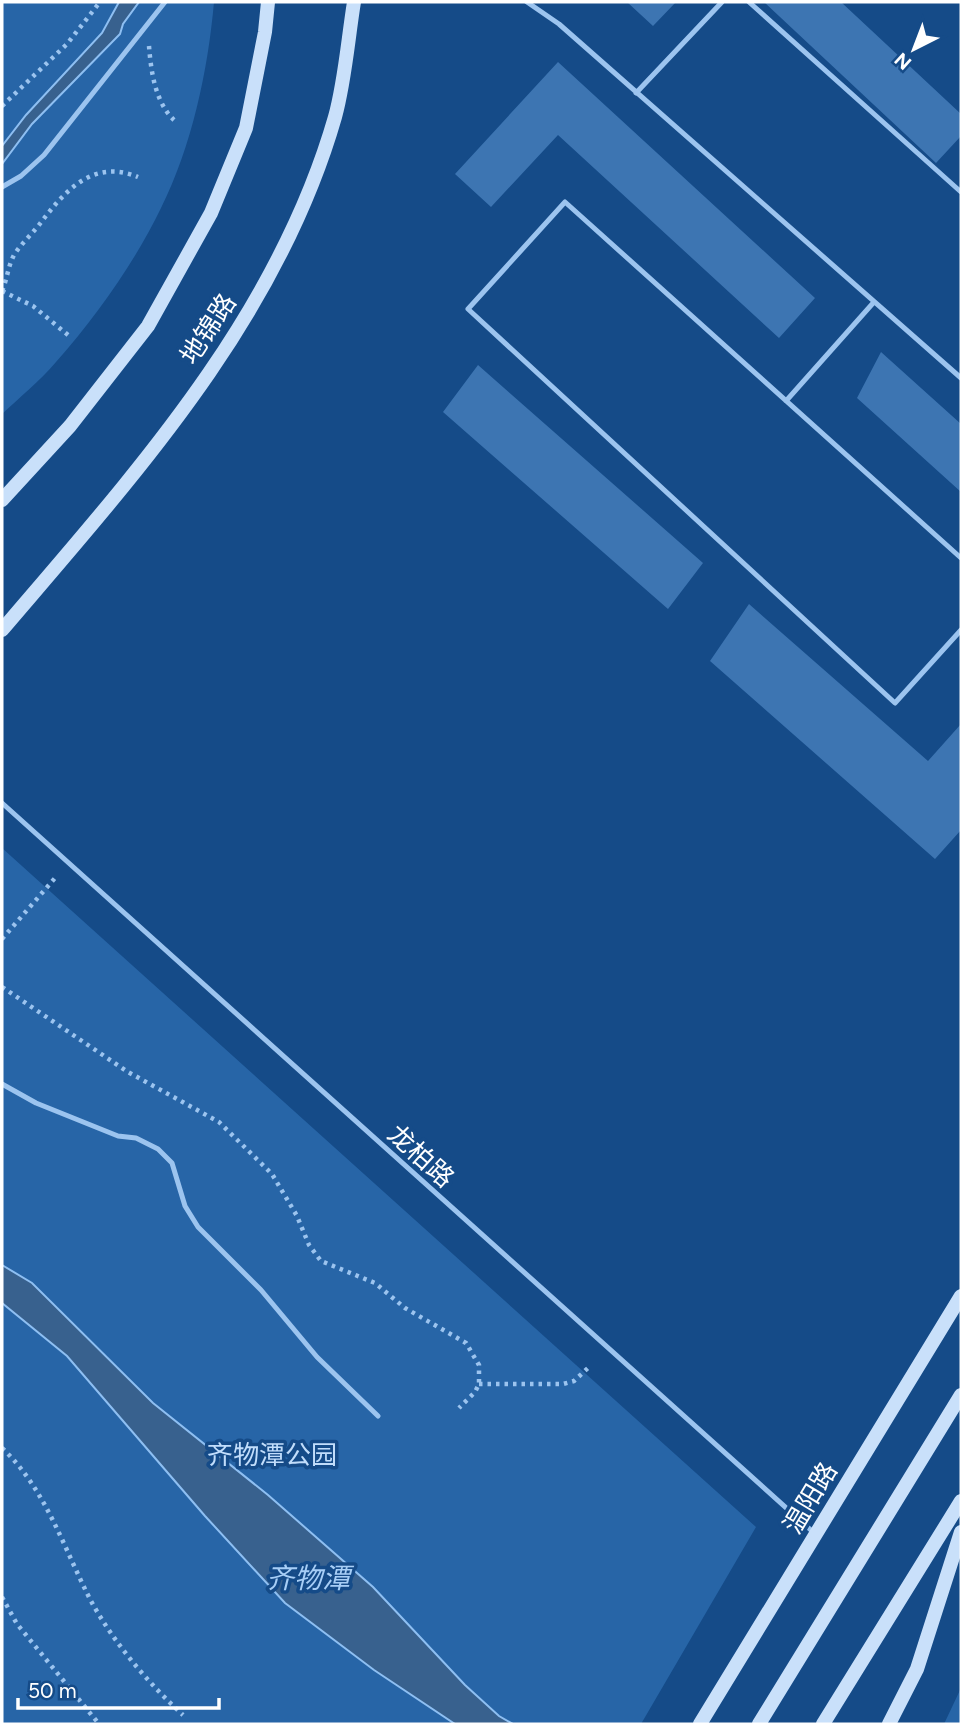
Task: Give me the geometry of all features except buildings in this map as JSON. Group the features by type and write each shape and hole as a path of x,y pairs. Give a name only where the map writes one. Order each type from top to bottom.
{"street":[{"name":"地锦路","path":"2,500 70,426 149,326 211,213 246,128 268,2"},
{"name":"地锦路","path":"2,630 174,425 253,306 294,230 335,116 354,2"},
{"name":"温阳路","path":"699,1724 961,1296"},
{"path":"759,1724 961,1395"},
{"path":"823,1724 961,1501"},
{"path":"889,1724 917,1669 961,1532"}],"lane":[{"path":"2,187 21,176 44,155 165,2"},
{"path":"527,2 559,24 961,378"},
{"path":"636,93 722,2"},
{"path":"749,2 961,191"},
{"path":"961,558 565,202 468,309 895,703 961,630"},
{"path":"786,401 874,302"},
{"name":"龙柏路","path":"2,803 816,1535"},
{"path":"2,1084 36,1103 118,1136 136,1138 158,1149 172,1163 185,1206 198,1227 261,1290 317,1357 378,1416"}],"path":[{"path":"2,106 67,44 100,2"},
{"path":"143,27 148,39 154,80 163,106 174,120"},
{"path":"68,335 33,306 2,291 14,256 68,188 83,177 124,172 138,177"},
{"path":"2,939 55,878"},
{"path":"2,987 128,1072 190,1104 233,1134 272,1174 297,1216 312,1250 321,1261 375,1283 405,1308 459,1337 479,1365 479,1384 475,1392 458,1408"},
{"path":"479,1384 563,1384 574,1381 589,1367"},
{"path":"2,1448 33,1487 57,1528 92,1603 114,1636 183,1715"},
{"path":"2,1597 17,1624 99,1724"}],"green space":[{"path":"2,2 214,2 208,54 190,134 172,184 151,228 127,269 86,327 50,369 2,414"},
{"name":"齐物潭公园","path":"2,848 756,1527 641,1724 2,1724"},
{"path":"961,1688 961,1724 944,1724"}],"water":[{"path":"119,2 139,2 123,24 120,34 32,124 2,164 2,146 26,115 102,33"},
{"name":"齐物潭","path":"2,1265 32,1283 153,1403 268,1495 373,1587 465,1685 499,1716 513,1724 455,1724 374,1670 285,1603 205,1516 67,1356 2,1303"}]}
